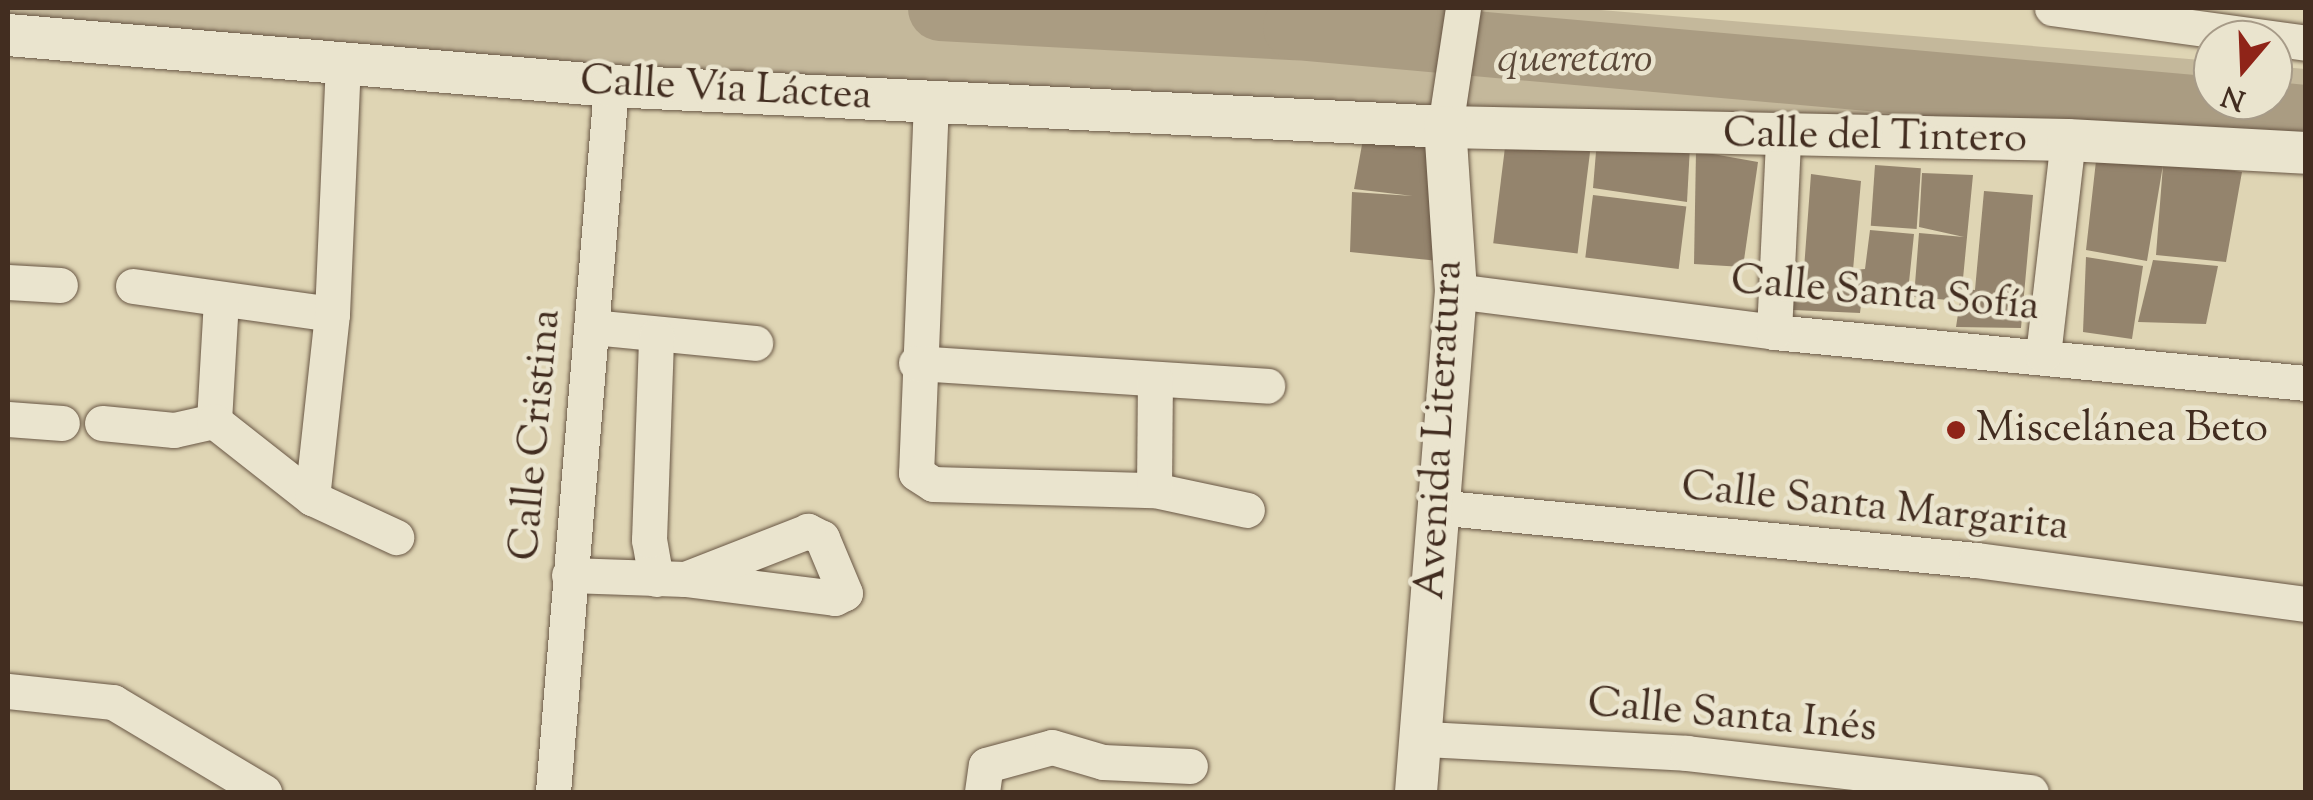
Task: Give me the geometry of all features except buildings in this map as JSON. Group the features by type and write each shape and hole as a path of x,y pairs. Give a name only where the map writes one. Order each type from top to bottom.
{"street":[{"path":"2052,8 2306,43"},
{"name":"Avenida Literatura","path":"1416,792 1424,739 1436,507 1456,291 1445,127 1462,11"},
{"name":"Calle Vía Láctea","path":"8,35 343,60 612,86 1445,127"},
{"path":"312,498 332,314 343,60"},
{"name":"Calle Cristina","path":"553,792 612,86"},
{"path":"931,102 916,363 916,473 922,480 1154,490 1247,510"},
{"name":"Calle del Tintero","path":"1445,127 1783,138 2068,140 2306,153"},
{"path":"1774,332 1783,138"},
{"path":"2043,355 2068,140"},
{"path":"8,282 60,285"},
{"path":"132,286 332,314"},
{"name":"Calle Santa Sofía","path":"1456,291 1774,332 2306,382"},
{"path":"214,421 221,300"},
{"path":"593,327 755,343"},
{"path":"569,575 670,579 649,540 656,336"},
{"path":"916,363 1266,386"},
{"path":"1154,490 1156,380"},
{"path":"8,419 62,423"},
{"path":"102,423 174,430 214,421"},
{"path":"214,421 312,498 396,537"},
{"name":"Calle Santa Margarita","path":"1436,507 1976,560 2306,604"},
{"path":"8,691 114,702 264,792"},
{"name":"Calle Santa Inés","path":"1424,739 1687,753 2032,792"},
{"path":"982,792 986,765 1052,746 1104,777 1190,766"}],"green space":[{"name":"queretaro","path":"8,8 1577,8 2193,59 2193,120 2293,120 2293,68 2305,69 2305,153 8,33"}],"waterway":[{"path":"940,8 1295,27 2306,117"}],"place":[{"name":"Miscelánea Beto","path":"1956,430"}]}
